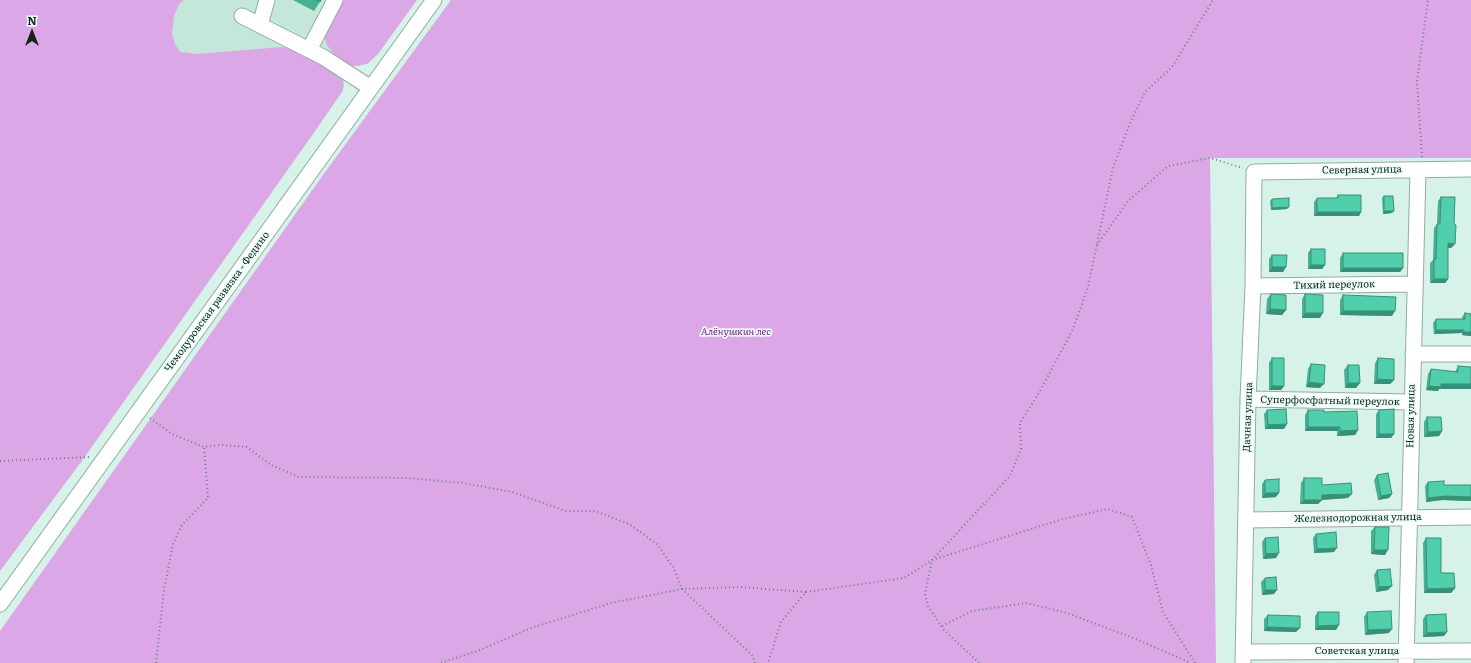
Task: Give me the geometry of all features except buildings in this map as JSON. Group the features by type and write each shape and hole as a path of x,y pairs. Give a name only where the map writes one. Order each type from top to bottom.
{"street":[{"path":"260,25 267,0"},
{"path":"309,50 335,0"},
{"name":"Чемодуровская развязка - Федино","path":"0,604 434,0"},
{"path":"242,16 309,50 371,88"},
{"name":"Северная улица","path":"1254,172 1471,169"},
{"name":"Новая улица","path":"1406,657 1411,402 1418,170"},
{"name":"Дачная улица","path":"1243,657 1248,399 1253,286 1254,172"},
{"name":"Тихий переулок","path":"1253,286 1415,284"},
{"path":"1413,354 1471,354"},
{"name":"Суперфосфатный переулок","path":"1248,399 1411,402"},
{"name":"Железнодорожная улица","path":"1246,520 1471,517"},
{"name":"Советская улица","path":"1243,657 1406,657 1471,651"}],"path":[{"path":"440,663 480,650 531,628 611,603 682,589 740,587 806,592 904,578 932,560 1010,476 1021,449 1020,423 1040,391 1073,329 1088,287 1113,168 1130,123 1146,92 1172,67 1213,0"},
{"path":"1418,170 1422,158 1417,81 1428,0"},
{"path":"1097,246 1128,201 1168,166 1210,158 1254,172"},
{"path":"139,410 172,434 204,446 221,445 247,448 271,465 299,477 407,478 463,483 512,492 566,511 595,511 630,524 657,544 673,567 682,589 754,656 755,663"},
{"path":"156,663 164,590 173,544 182,525 208,498 204,446"},
{"path":"0,461 84,458 91,456"},
{"path":"932,560 1062,518 1108,510 1132,517 1151,566 1163,612 1195,663"},
{"path":"932,560 925,594 928,606 942,626 980,663"},
{"path":"768,663 781,622 806,592"},
{"path":"942,626 972,611 1027,603 1067,613 1136,639 1191,663"}],"shaded area":[{"path":"134,0 395,0 286,148 123,6"}],"green space":[{"path":"0,0 184,0 179,4 174,16 172,34 175,44 180,52 198,54 282,47 299,51 336,72 343,80 344,86 342,92 313,134 84,458 0,571"},
{"path":"340,0 417,0 378,54 367,64 352,66 335,55 327,45 324,37 327,27"},
{"name":"Алёнушкин лес","path":"451,0 1471,0 1471,158 1210,158 1216,663 0,663 0,631 323,175"}]}
